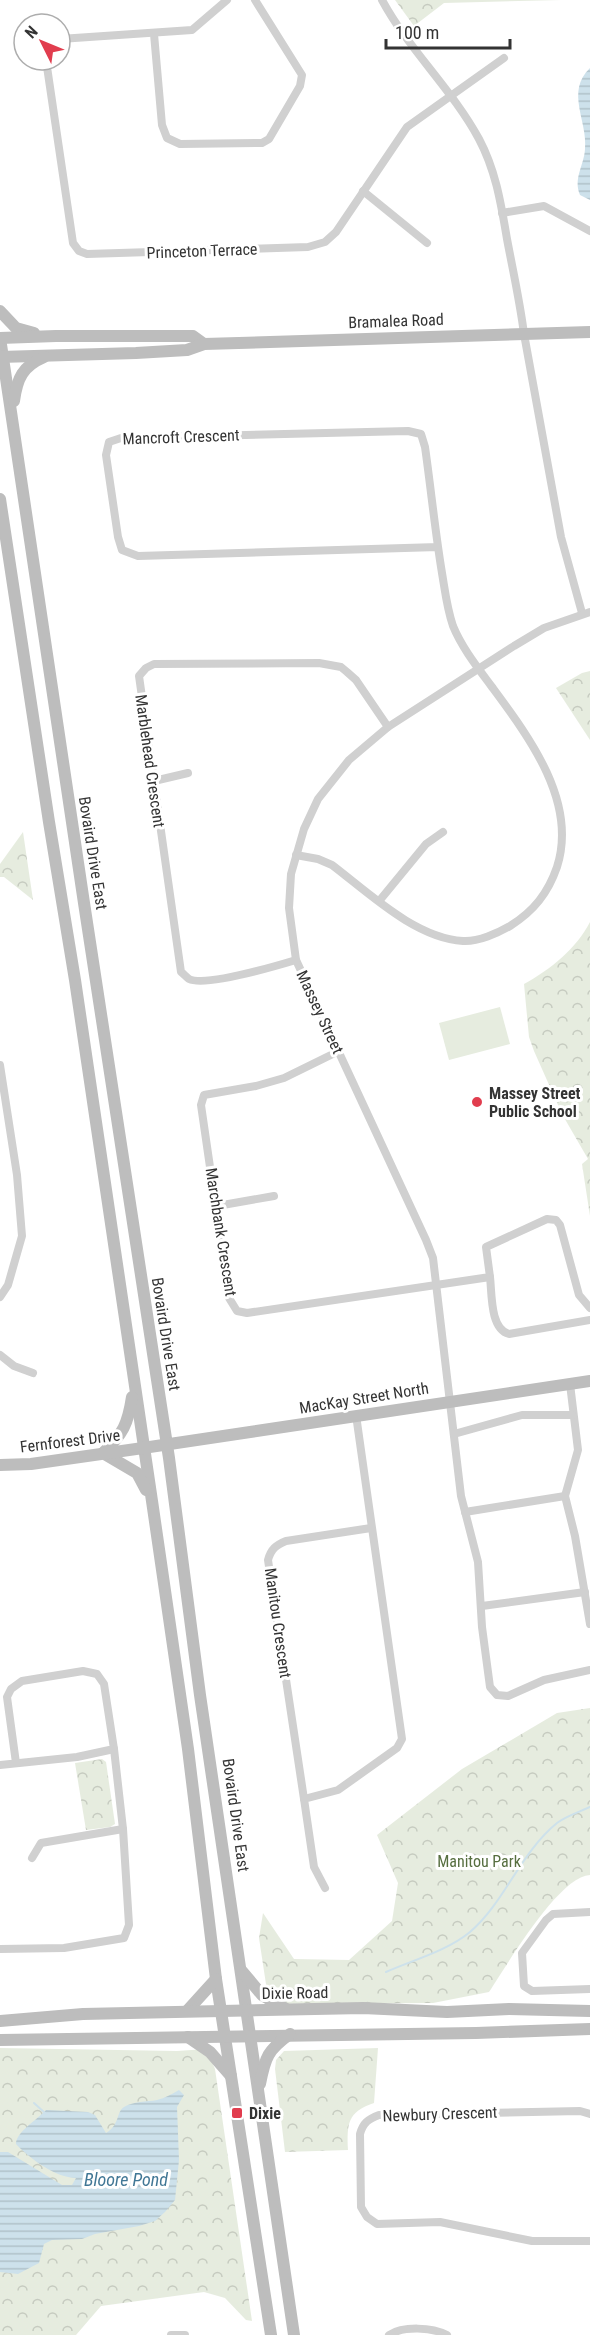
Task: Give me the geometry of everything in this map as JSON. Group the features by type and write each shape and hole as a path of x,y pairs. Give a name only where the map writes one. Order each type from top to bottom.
{"main road":[{"path":"0,311 16,328 56,336"},
{"name":"Bramalea Road","path":"2,357 187,350 204,344 590,332"},
{"name":"Bramalea Road","path":"0,338 193,336 204,344"},
{"name":"Bovaird Drive East","path":"0,338 167,1445 200,1695 294,2335"},
{"path":"12,414 19,376 32,362 48,356"},
{"path":"0,499 75,980 152,1501 188,1749 216,1979 271,2335"},
{"name":"MacKay Street North","path":"143,1448 590,1381"},
{"path":"134,1384 126,1427 103,1453 137,1473 152,1501"},
{"name":"Fernforest Drive","path":"0,1465 31,1464 143,1448"},
{"path":"240,1969 262,1995 287,2009"},
{"path":"187,2011 216,1979"},
{"name":"Dixie Road","path":"0,2020 83,2014 287,2009 363,2008 447,2012 509,2009 590,2011"},
{"path":"0,2040 476,2033 590,2029"},
{"path":"259,2094 264,2062 269,2051 290,2034"},
{"path":"188,2037 210,2052 231,2078"}],"street":[{"path":"72,38 192,30 227,0"},
{"path":"154,34 162,125 167,138 180,144 262,143 269,139 300,86 302,75 255,0"},
{"path":"382,0 402,34 450,96 478,137 491,163 521,309 561,537 586,612"},
{"name":"Princeton Terrace","path":"48,72 73,243 79,251 87,254 308,248 325,242 336,232 406,127 504,58"},
{"path":"363,191 427,243"},
{"path":"502,213 544,206 590,231"},
{"name":"Mancroft Crescent","path":"296,855 318,859 332,865 410,924 429,933 464,941 502,930 535,906 550,887 563,849 559,808 538,754 479,669 453,625 447,606 438,547 426,447 421,434 408,431 121,438 109,442 106,455 118,537 122,550 138,556 438,547"},
{"name":"Massey Street","path":"586,612 544,628 388,727 349,760 318,799 304,829 291,874 289,908 296,960 426,1240 432,1258 461,1496 478,1562 482,1627 490,1687 497,1695 508,1696 544,1680 590,1670"},
{"name":"Marblehead Crescent","path":"296,960 254,972 201,981 189,979 181,972 139,676 146,668 154,664 319,663 341,667 356,680 388,727"},
{"path":"154,781 188,773"},
{"path":"380,900 426,844 443,832"},
{"name":"Marchbank Crescent","path":"339,1051 284,1078 256,1086 204,1095 201,1105 229,1298 237,1311 247,1313 436,1286"},
{"path":"0,1065 2,1092 17,1175 22,1236 8,1285 0,1297"},
{"path":"217,1206 274,1197"},
{"path":"590,1308 579,1295 560,1225 556,1220 547,1219 486,1247 496,1325 502,1332 509,1334 590,1320"},
{"path":"436,1286 490,1277"},
{"path":"0,1355 14,1366 33,1373"},
{"path":"570,1384 578,1450 565,1496 575,1536 590,1624"},
{"path":"304,1799 339,1790 397,1748 402,1739 356,1415"},
{"path":"454,1434 522,1415 572,1415"},
{"path":"465,1512 565,1496"},
{"name":"Manitou Crescent","path":"325,1888 314,1867 268,1560 278,1544 286,1540 371,1528"},
{"path":"482,1606 585,1592"},
{"path":"0,1949 64,1948 124,1938 129,1925 123,1829 114,1749 104,1684 97,1674 83,1671 22,1681 11,1689 7,1697 16,1763"},
{"path":"0,1765 77,1757 114,1749"},
{"path":"32,1858 41,1843 123,1829"},
{"path":"590,1912 553,1914 522,1953 524,1986 532,1990 590,1989"},
{"name":"Newbury Crescent","path":"590,2114 580,2111 379,2115 369,2118 362,2126 360,2134 361,2206 367,2217 377,2224 440,2222 532,2241 590,2241"},
{"path":"389,2335 403,2329 435,2330 447,2335"},
{"path":"171,2335 185,2335"}],"green space":[{"path":"395,0 561,0 444,3 414,26"},
{"path":"590,671 590,740 556,688"},
{"path":"23,832 33,900 4,877 0,877 0,864"},
{"path":"590,922 590,1216 582,1164 588,1159 562,1114 534,1051 529,1037 524,984 562,958 578,941"},
{"path":"500,1007 510,1044 449,1060 439,1023"},
{"name":"Manitou Park","path":"590,1708 590,1875 577,1879 549,1905 489,1992 433,2003 269,2004 259,1938 263,1913 294,1959 349,1960 392,1921 398,1883 377,1835 462,1769 557,1713"},
{"path":"102,1759 106,1762 115,1824 110,1827 86,1830 75,1763"},
{"path":"0,2048 177,2051 206,2049 215,2069 252,2321 246,2320 225,2298 204,2292 101,2306 76,2335 0,2335"},
{"path":"378,2048 374,2103 358,2110 350,2120 348,2150 285,2152 275,2069 276,2060 284,2051"}],"water":[{"path":"590,68 590,200 580,195 578,189 585,138 578,97 583,77"},
{"name":"Bloore Pond","path":"179,2090 184,2095 177,2107 179,2160 175,2200 165,2212 155,2221 139,2226 95,2234 82,2239 52,2240 44,2244 39,2263 18,2274 0,2272 0,2152 8,2152 62,2185 72,2185 76,2178 60,2175 43,2166 16,2144 19,2135 46,2110 88,2112 95,2115 106,2133 114,2126 124,2107 160,2099"}],"waterway":[{"path":"386,1972 440,1950 470,1932 493,1907 544,1835 568,1816 590,1807"},
{"path":"34,2103 45,2113"}],"place":[{"name":"Massey Street Public School","path":"477,1102"},
{"name":"Dixie","path":"237,2113"}]}
